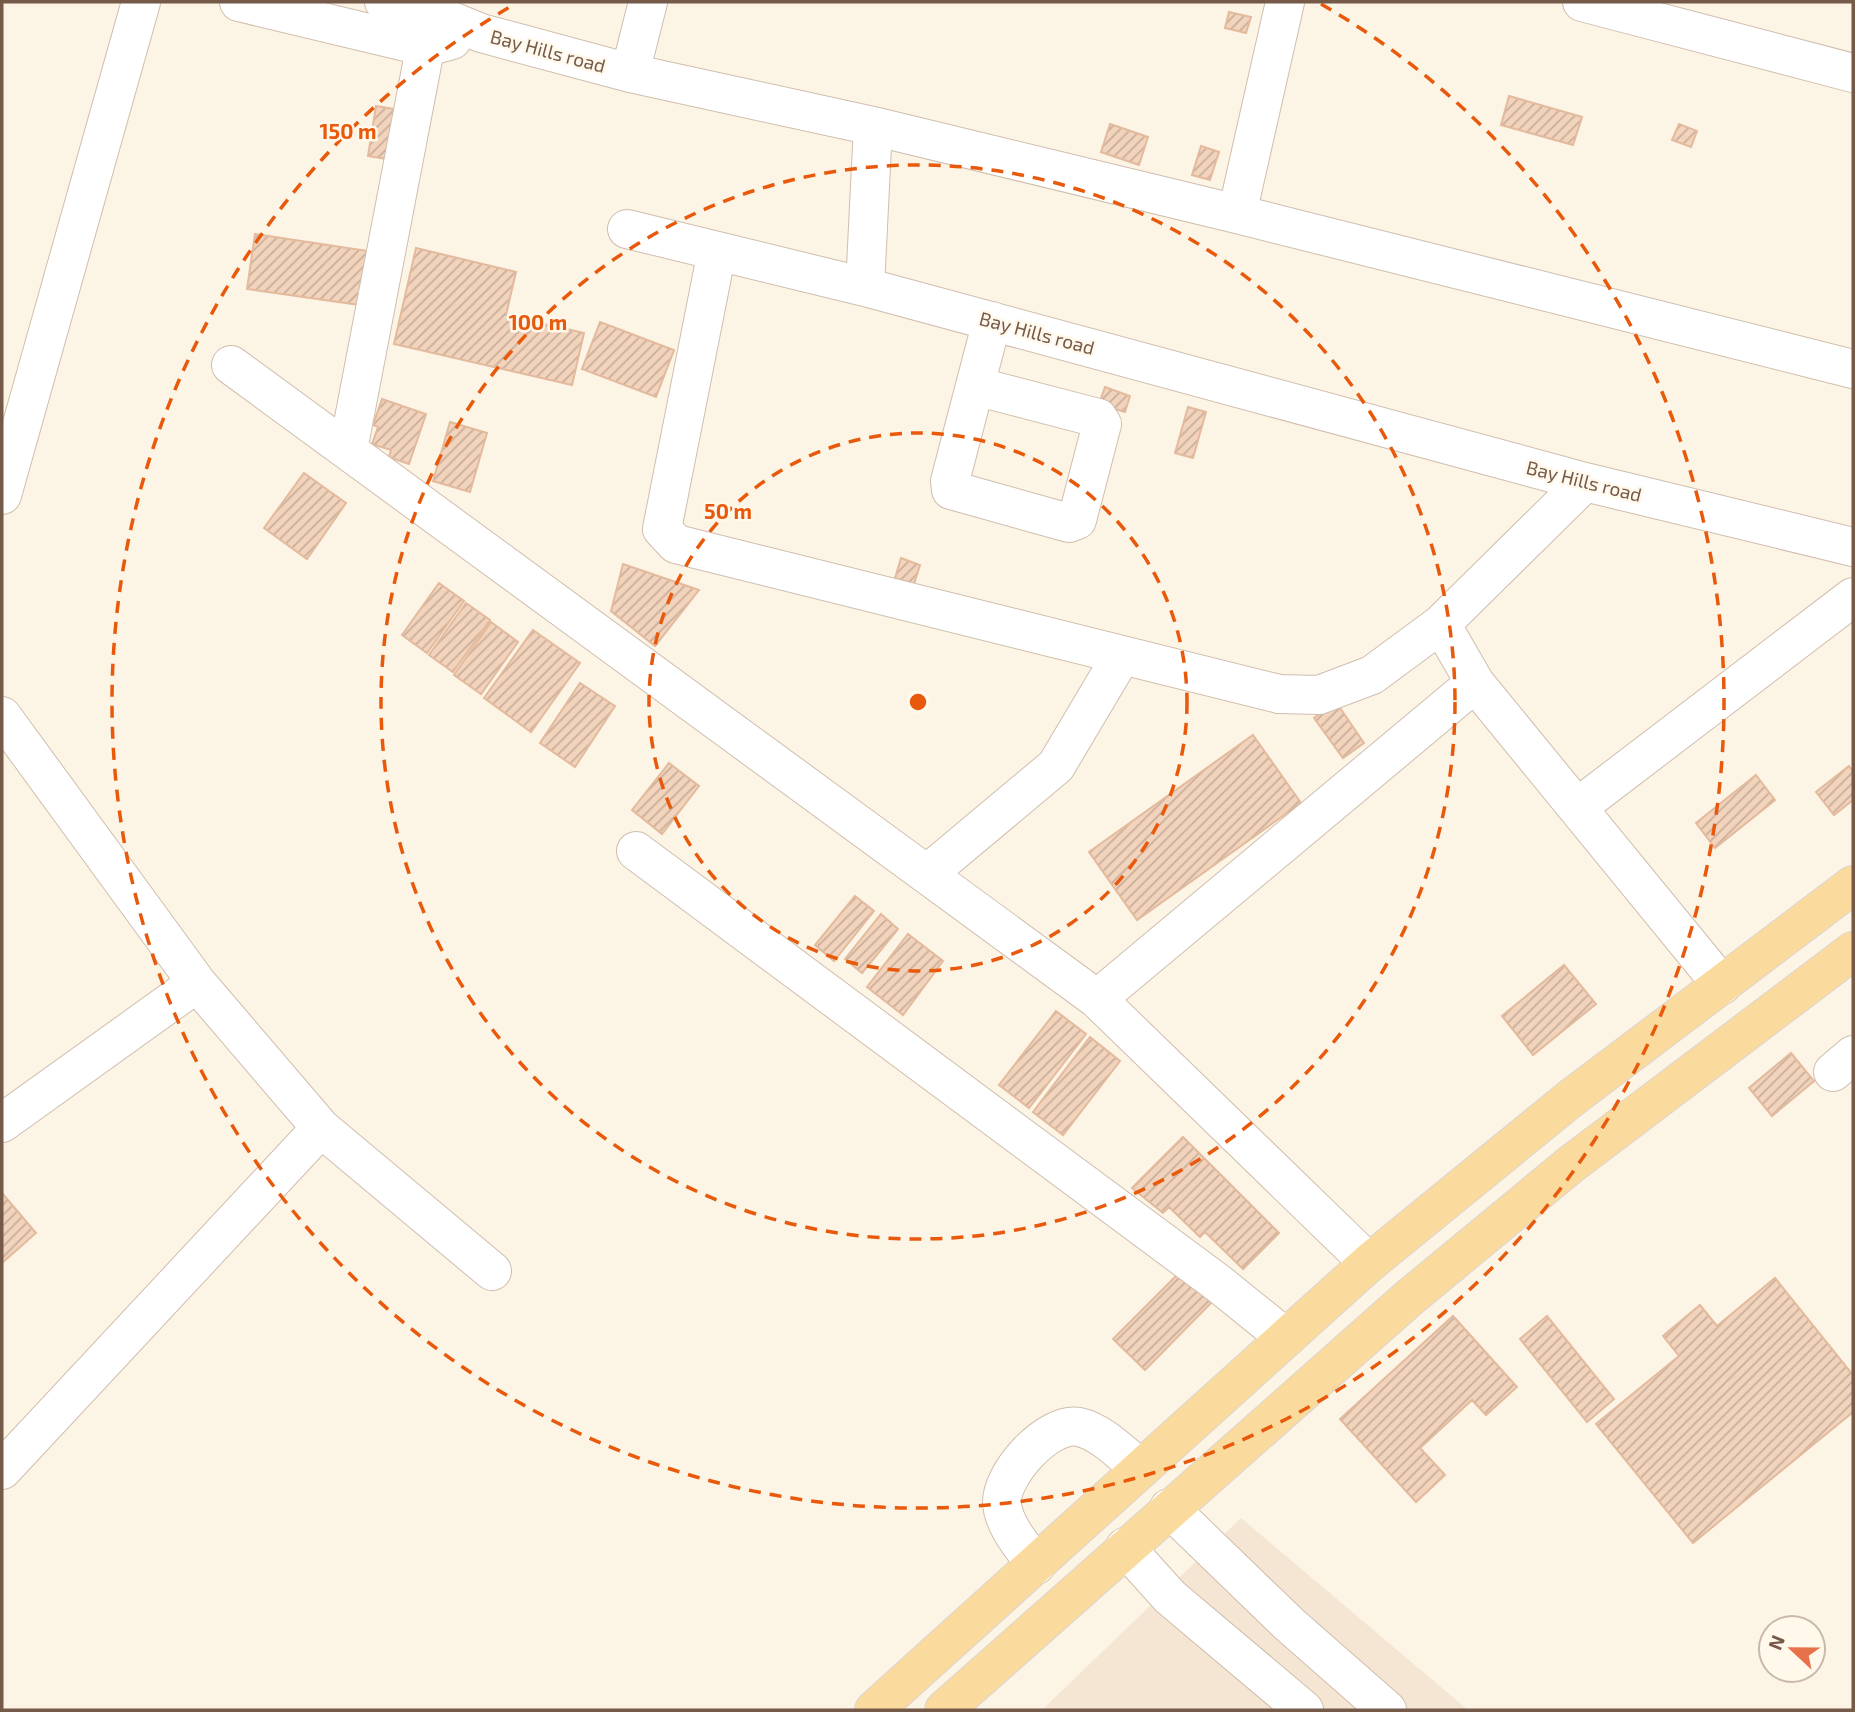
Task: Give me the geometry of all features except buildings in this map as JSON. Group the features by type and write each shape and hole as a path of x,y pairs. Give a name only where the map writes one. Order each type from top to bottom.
{"main road":[{"path":"874,1710 1369,1263 1570,1099 1853,886"},
{"path":"944,1710 1409,1298 1570,1165 1853,951"},
{"path":"1226,1393 1259,1429"}],"street":[{"path":"2,495 141,2"},
{"path":"239,2 431,21"},
{"path":"384,2 431,21"},
{"path":"630,72 648,2"},
{"path":"1237,214 1285,2"},
{"path":"1582,2 1853,73"},
{"path":"348,450 431,21"},
{"name":"Bay Hills road","path":"431,21 630,72 873,126 1237,214 1853,369"},
{"path":"865,287 873,126"},
{"name":"Bay Hills road","path":"627,229 865,287 1585,482 1853,547"},
{"path":"717,251 662,529 676,544 1279,694 1319,695 1372,675 1441,624 1585,482"},
{"path":"975,386 992,321"},
{"path":"231,365 1097,999 1369,1263"},
{"path":"1578,807 1853,597"},
{"path":"1441,624 1475,683 1722,985"},
{"path":"927,874 1056,766 1122,655"},
{"path":"1097,999 1475,683"},
{"path":"2,716 197,983 321,1128 492,1271"},
{"path":"636,850 1207,1275 1286,1338"},
{"path":"2,1123 197,983"},
{"path":"2,1470 321,1128"},
{"path":"1036,1564 1010,1528 1002,1506 1003,1490 1013,1470 1040,1442 1057,1429 1078,1427 1095,1434 1141,1469"},
{"path":"1169,1508 1289,1624 1387,1710"},
{"path":"1125,1547 1170,1597 1304,1710"}],"shaded area":[{"path":"1241,1518 1468,1710 1042,1710"}]}
